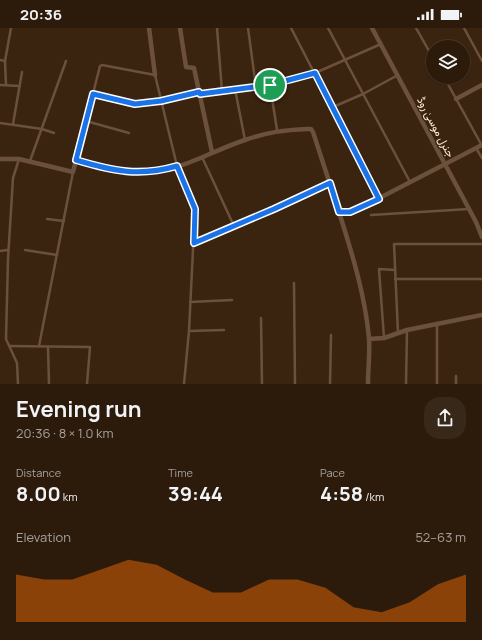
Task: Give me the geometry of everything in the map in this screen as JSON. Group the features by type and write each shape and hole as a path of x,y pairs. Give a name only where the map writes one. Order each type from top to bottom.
{"street":[{"path":"149,28 155,75"},
{"path":"180,28 186,67 194,68 212,152"},
{"name":"جنرل موسیٰ روڈ","path":"372,28 476,222 482,237"},
{"path":"456,100 482,85"},
{"path":"0,159 19,159 73,172 76,160 121,172 140,173 160,171 177,166 245,140 277,130 311,129 354,256 364,302 369,339 368,384"},
{"path":"339,212 350,212 379,199 482,145"},
{"path":"476,222 482,218"},
{"path":"369,339 384,338 398,332 482,315"}],"lane":[{"path":"6,85 5,61 11,28"},
{"path":"217,28 222,91"},
{"path":"248,28 256,87"},
{"path":"291,28 379,199"},
{"path":"328,28 410,182"},
{"path":"416,28 426,46"},
{"path":"464,28 482,62"},
{"path":"93,94 135,104 161,101 199,93 270,85 315,73 381,44"},
{"path":"0,60 5,61"},
{"path":"30,161 66,61"},
{"path":"76,160 100,66 102,65 155,75 177,166 195,209 189,330 184,384"},
{"path":"12,124 22,72"},
{"path":"333,107 363,94 398,75"},
{"path":"448,84 482,145"},
{"path":"0,85 20,86"},
{"path":"270,85 277,130"},
{"path":"235,89 245,140"},
{"path":"86,121 129,133"},
{"path":"0,123 42,129 54,133"},
{"path":"476,148 482,158"},
{"path":"202,157 234,226"},
{"path":"18,384 17,363 6,339 8,250 13,178 19,159"},
{"path":"39,346 73,172"},
{"path":"194,243 330,183"},
{"path":"371,215 469,209"},
{"path":"47,219 64,221"},
{"path":"398,332 394,244 482,244"},
{"path":"0,250 8,250"},
{"path":"25,250 57,255"},
{"path":"384,338 379,269 395,270"},
{"path":"395,279 482,279"},
{"path":"294,284 295,384"},
{"path":"190,302 232,300"},
{"path":"261,318 262,384"},
{"path":"437,323 437,384"},
{"path":"189,330 224,330"},
{"path":"406,384 407,330"},
{"path":"330,384 331,335"},
{"path":"9,346 90,346 87,384"},
{"path":"48,346 49,384"},
{"path":"456,376 456,384"}],"route":[{"path":"315,73 379,199 345,214 339,212 330,183 194,243 195,209 177,166 160,171 140,173 121,172 76,160 93,94 135,104 161,101 199,92 200,94 270,85 288,82 315,73"}]}
